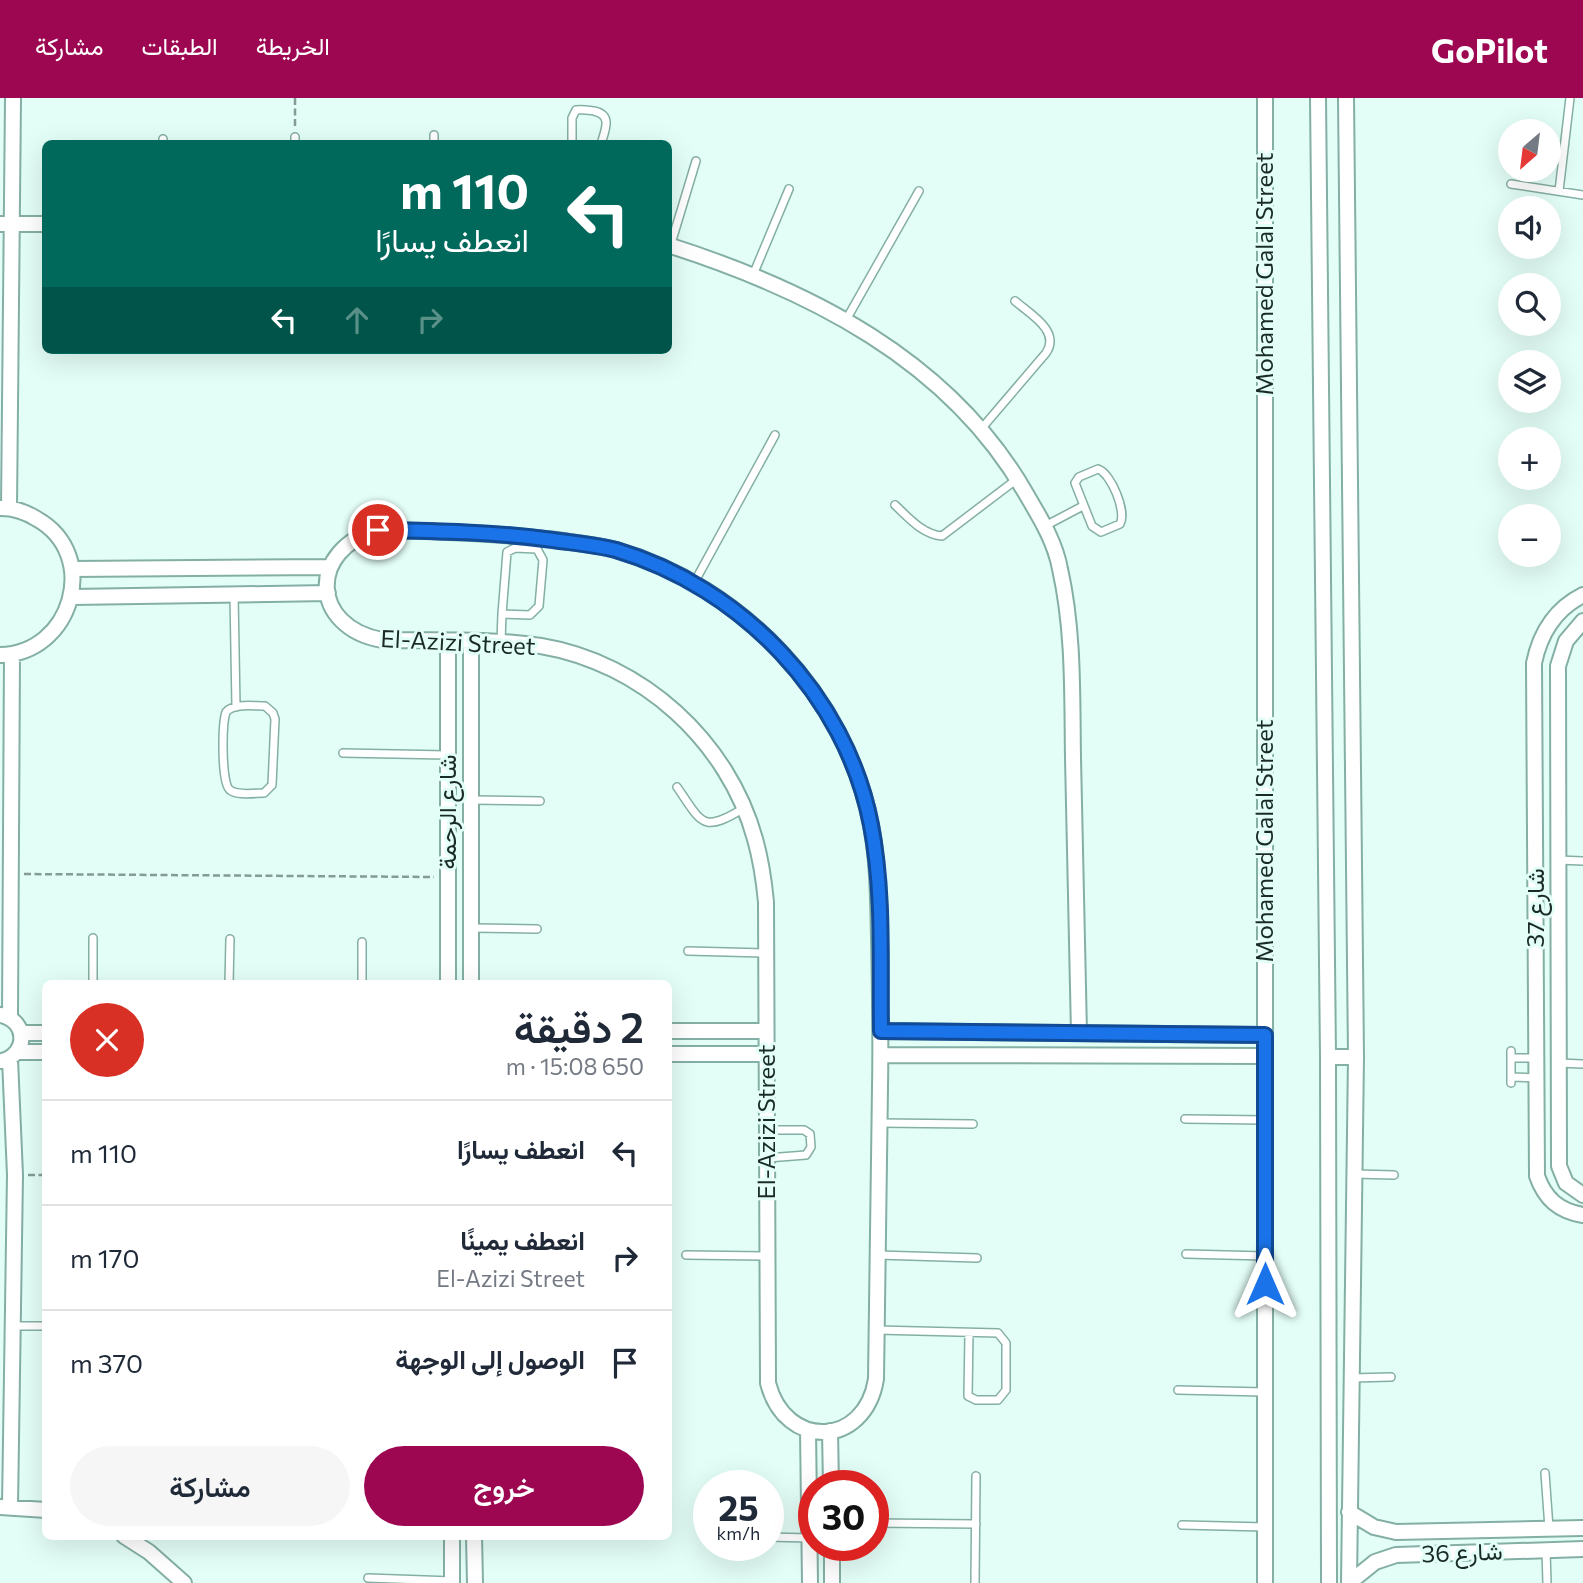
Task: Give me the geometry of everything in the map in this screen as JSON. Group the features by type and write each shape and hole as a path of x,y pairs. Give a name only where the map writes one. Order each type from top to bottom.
{"street":[{"path":"9,1057 21,1046 22,1032 19,1026 5,1016 11,874 6,655 33,648 51,635 64,618 72,597 72,569 67,551 57,535 44,522 27,513 5,508 6,224 13,98"},
{"name":"Mohamed Galal Street","path":"1265,98 1265,1583"},
{"path":"1318,98 1328,1057 1329,1583"},
{"path":"1346,98 1356,1057 1349,1583"},
{"path":"6,224 42,224"},
{"path":"672,248 752,275 805,298 904,357 982,428 1017,478 1045,526 1060,566 1070,633 1079,1034"},
{"path":"72,597 328,593 327,580 337,553 348,542 362,534 378,530 452,531 527,537 614,550 655,564 694,583 731,607 765,635 794,667 842,740 859,780 871,822 878,865 881,1031 873,1394 867,1408 845,1427 830,1431 808,1430 808,1470"},
{"path":"72,569 330,567"},
{"name":"El-Azizi Street","path":"328,593 334,612 346,627 363,637 382,640 501,641 583,656 613,669 668,704 712,751 730,779 755,838 766,902 768,1383 772,1399 781,1413 808,1430"},
{"name":"شارع 37","path":"1583,595 1566,606 1548,625 1534,663 1537,1176 1554,1204 1563,1210 1583,1215"},
{"name":"شارع 37","path":"1583,621 1566,641 1558,666 1559,1166 1566,1183 1572,1190 1583,1195"},
{"name":"شارع الرحمة","path":"448,641 448,980"},
{"name":"شارع الرحمة","path":"471,641 471,980"},
{"path":"1536,891 1558,890"},
{"path":"672,1031 766,1031"},
{"path":"881,1031 1265,1035"},
{"path":"22,1032 42,1033"},
{"path":"9,1057 42,1053"},
{"path":"672,1054 767,1054"},
{"path":"881,1055 1265,1056"},
{"path":"9,1057 15,1175 13,1326 6,1385 5,1507 42,1510"},
{"path":"1328,1057 1356,1057"},
{"path":"830,1431 831,1470"},
{"name":"شارع 36","path":"1349,1512 1374,1527 1396,1532 1583,1528"},
{"path":"130,1540 149,1552 184,1583"},
{"path":"452,1540 452,1582"},
{"path":"474,1540 475,1583"},
{"name":"شارع 36","path":"1349,1583 1375,1562 1396,1555 1583,1549"},
{"path":"810,1561 810,1583"},
{"path":"832,1561 832,1583"}],"lane":[{"path":"1559,191 1570,98"},
{"path":"572,140 572,118 576,110 580,109 605,116 602,140"},
{"path":"672,237 696,161"},
{"path":"1511,184 1583,195"},
{"path":"752,275 789,188"},
{"path":"846,320 919,191"},
{"path":"982,428 1046,353 1051,343 1051,337 1045,327 1015,301"},
{"path":"694,583 775,435"},
{"path":"1098,469 1102,470 1108,475 1118,500 1123,513 1122,521 1097,531 1083,506 1075,487 1076,480 1098,469"},
{"path":"895,506 924,531 942,536 1017,478"},
{"path":"1045,526 1083,506"},
{"path":"501,641 502,614 507,552 515,548 537,549 544,560 537,610 530,615 502,614"},
{"path":"234,595 236,707"},
{"path":"265,706 273,713 274,780 264,793 234,793 226,785 224,717 229,708 236,707 265,706"},
{"path":"343,754 448,755"},
{"path":"677,788 700,819 707,823 724,820 744,808"},
{"path":"471,800 540,802"},
{"path":"1558,860 1583,861"},
{"path":"471,928 537,929"},
{"path":"93,938 93,980"},
{"path":"229,980 230,939"},
{"path":"362,942 362,980"},
{"path":"688,951 766,953"},
{"path":"1536,1058 1511,1054 1511,1080 1537,1078"},
{"path":"1559,1063 1583,1064"},
{"path":"1185,1119 1265,1120"},
{"path":"880,1124 973,1124"},
{"path":"767,1130 804,1130 810,1134 811,1147 806,1156 767,1158"},
{"path":"1354,1174 1394,1175"},
{"path":"1186,1254 1265,1256"},
{"path":"686,1255 768,1256"},
{"path":"878,1255 977,1258"},
{"path":"13,1326 42,1326"},
{"path":"876,1330 969,1333 998,1334 1005,1339 1006,1391 998,1401 976,1400 968,1396 969,1333"},
{"path":"1351,1378 1391,1377"},
{"path":"1178,1390 1265,1392"},
{"path":"1545,1473 1549,1529"},
{"path":"975,1583 976,1476"},
{"path":"889,1523 976,1524"},
{"path":"1181,1525 1265,1527"},
{"path":"1546,1550 1547,1583"},
{"path":"368,1578 452,1582"}],"path":[{"path":"295,98 295,140"},
{"path":"11,874 448,878"}],"route":[{"path":"378,530 506,535 614,550 655,564 694,583 731,607 765,635 821,702 842,740 859,780 871,822 878,865 881,1031 1265,1035 1265,1284"}]}
